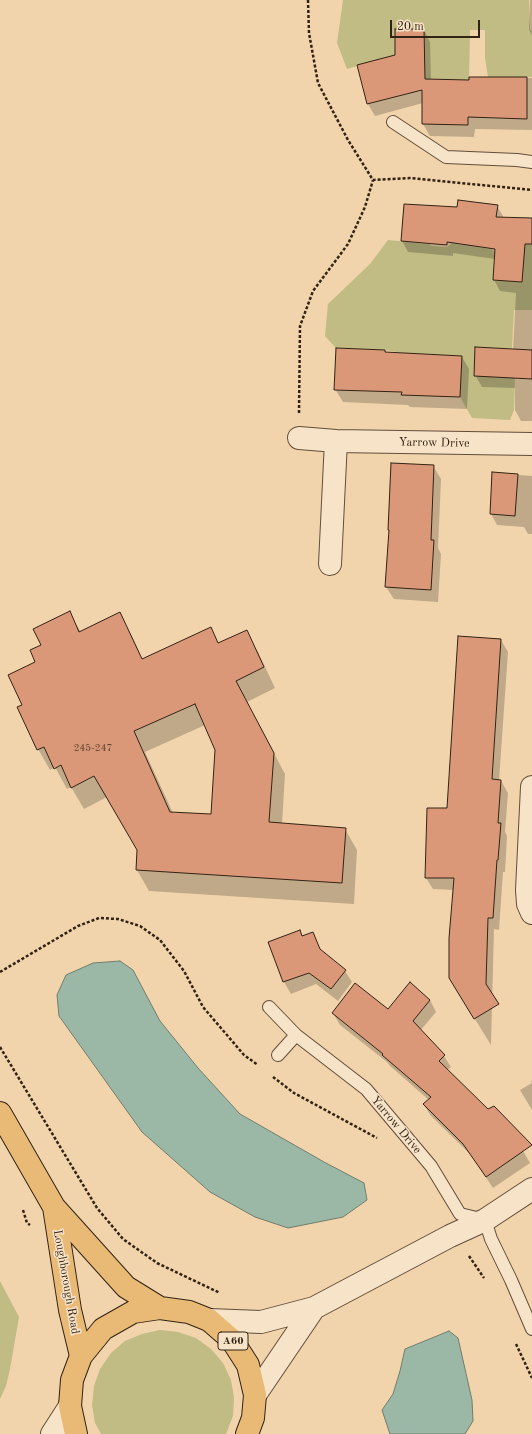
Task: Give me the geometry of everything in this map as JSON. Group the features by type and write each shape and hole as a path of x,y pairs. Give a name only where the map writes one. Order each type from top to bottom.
{"main road":[{"name":"Loughborough Road","path":"0,1113 54,1207 126,1287 160,1308"},
{"name":"Loughborough Road","path":"54,1207 70,1310 81,1356"},
{"name":"A60","path":"76,1434 70,1406 72,1380 81,1356 103,1329 133,1312 160,1308 189,1312 208,1320 232,1340 248,1365 255,1395 253,1429"}],"street":[{"name":"Yarrow Drive","path":"299,438 336,442 532,444"},
{"path":"330,564 336,442"},
{"path":"532,787 527,890 528,904 532,913"},
{"path":"208,1320 261,1322 314,1308 450,1236 485,1220 532,1189"},
{"path":"255,1395 314,1308"},
{"path":"52,1434 70,1406"}],"lane":[{"path":"393,122 446,157 532,162"},
{"name":"Yarrow Drive","path":"268,1007 296,1035 366,1089 431,1166 460,1214 485,1220"},
{"path":"278,1055 296,1035"},
{"path":"485,1220 491,1239 511,1280 532,1329"}],"path":[{"path":"299,416 300,326 313,291 348,244 365,207 372,180"},
{"path":"0,972 78,926 99,918 118,919 140,926 160,940 184,971 203,1007 244,1055 262,1069"},
{"path":"0,1047 97,1208 123,1239 157,1264 225,1295"},
{"path":"269,1074 294,1092 381,1140"},
{"path":"450,1236 466,1252 485,1280"},
{"path":"515,1343 532,1378"}],"shaded area":[{"path":"343,0 529,0 530,30 532,31 532,77 488,77 485,58 485,30 470,30 469,80 422,79 424,29 395,29 395,58 385,58 347,69 337,43"},
{"path":"388,240 447,247 452,243 491,249 495,252 493,280 522,282 524,244 532,244 532,310 514,310 512,348 504,349 515,377 514,410 510,420 472,418 460,397 462,356 336,348 325,336 328,304 370,264"},
{"path":"120,961 133,970 160,1021 198,1068 240,1114 364,1183 367,1200 343,1217 288,1228 255,1217 210,1192 142,1132 59,1016 57,995 66,975 93,963"},
{"path":"0,1281 19,1317 10,1369 6,1386 0,1399"},
{"path":"160,1330 178,1332 196,1338 211,1349 223,1363 231,1380 234,1398 233,1416 226,1434 101,1434 95,1423 92,1405 94,1386 100,1369 111,1353 125,1341 142,1334"},
{"path":"449,1331 458,1338 472,1400 473,1421 465,1434 390,1434 382,1410 393,1394 405,1349"}],"building":[{"path":"395,29 424,29 425,79 469,80 469,77 527,77 527,119 468,117 468,125 422,124 422,90 367,104 357,65 395,55"},
{"path":"458,200 498,205 496,217 532,218 532,244 525,244 522,282 493,280 495,249 447,242 447,245 401,241 404,204 457,207"},
{"path":"475,347 532,350 532,379 474,376"},
{"path":"336,348 462,356 460,397 401,395 402,392 334,390"},
{"path":"391,463 434,465 431,540 434,540 431,590 385,587 389,530"},
{"path":"492,472 518,474 515,516 490,514"},
{"path":"70,611 79,632 120,612 142,659 211,627 218,643 247,630 264,667 236,681 274,753 269,822 346,828 342,883 136,870 137,850 94,776 71,788 61,765 54,769 44,747 37,750 17,707 22,705 8,675 35,662 30,650 41,645 33,629","holes":["195,704 215,750 211,814 170,812 134,731"]},
{"path":"458,636 501,639 492,779 501,780 498,823 501,823 493,918 488,918 486,984 499,1004 474,1019 449,978 449,938 454,878 425,878 427,808 447,808"},
{"path":"300,930 302,936 313,932 320,949 346,970 331,989 309,973 283,982 268,942"},
{"path":"410,982 430,1000 413,1021 445,1055 439,1061 488,1109 494,1106 532,1145 486,1177 463,1144 423,1104 431,1097 382,1055 383,1054 332,1013 355,983 388,1009"}]}
